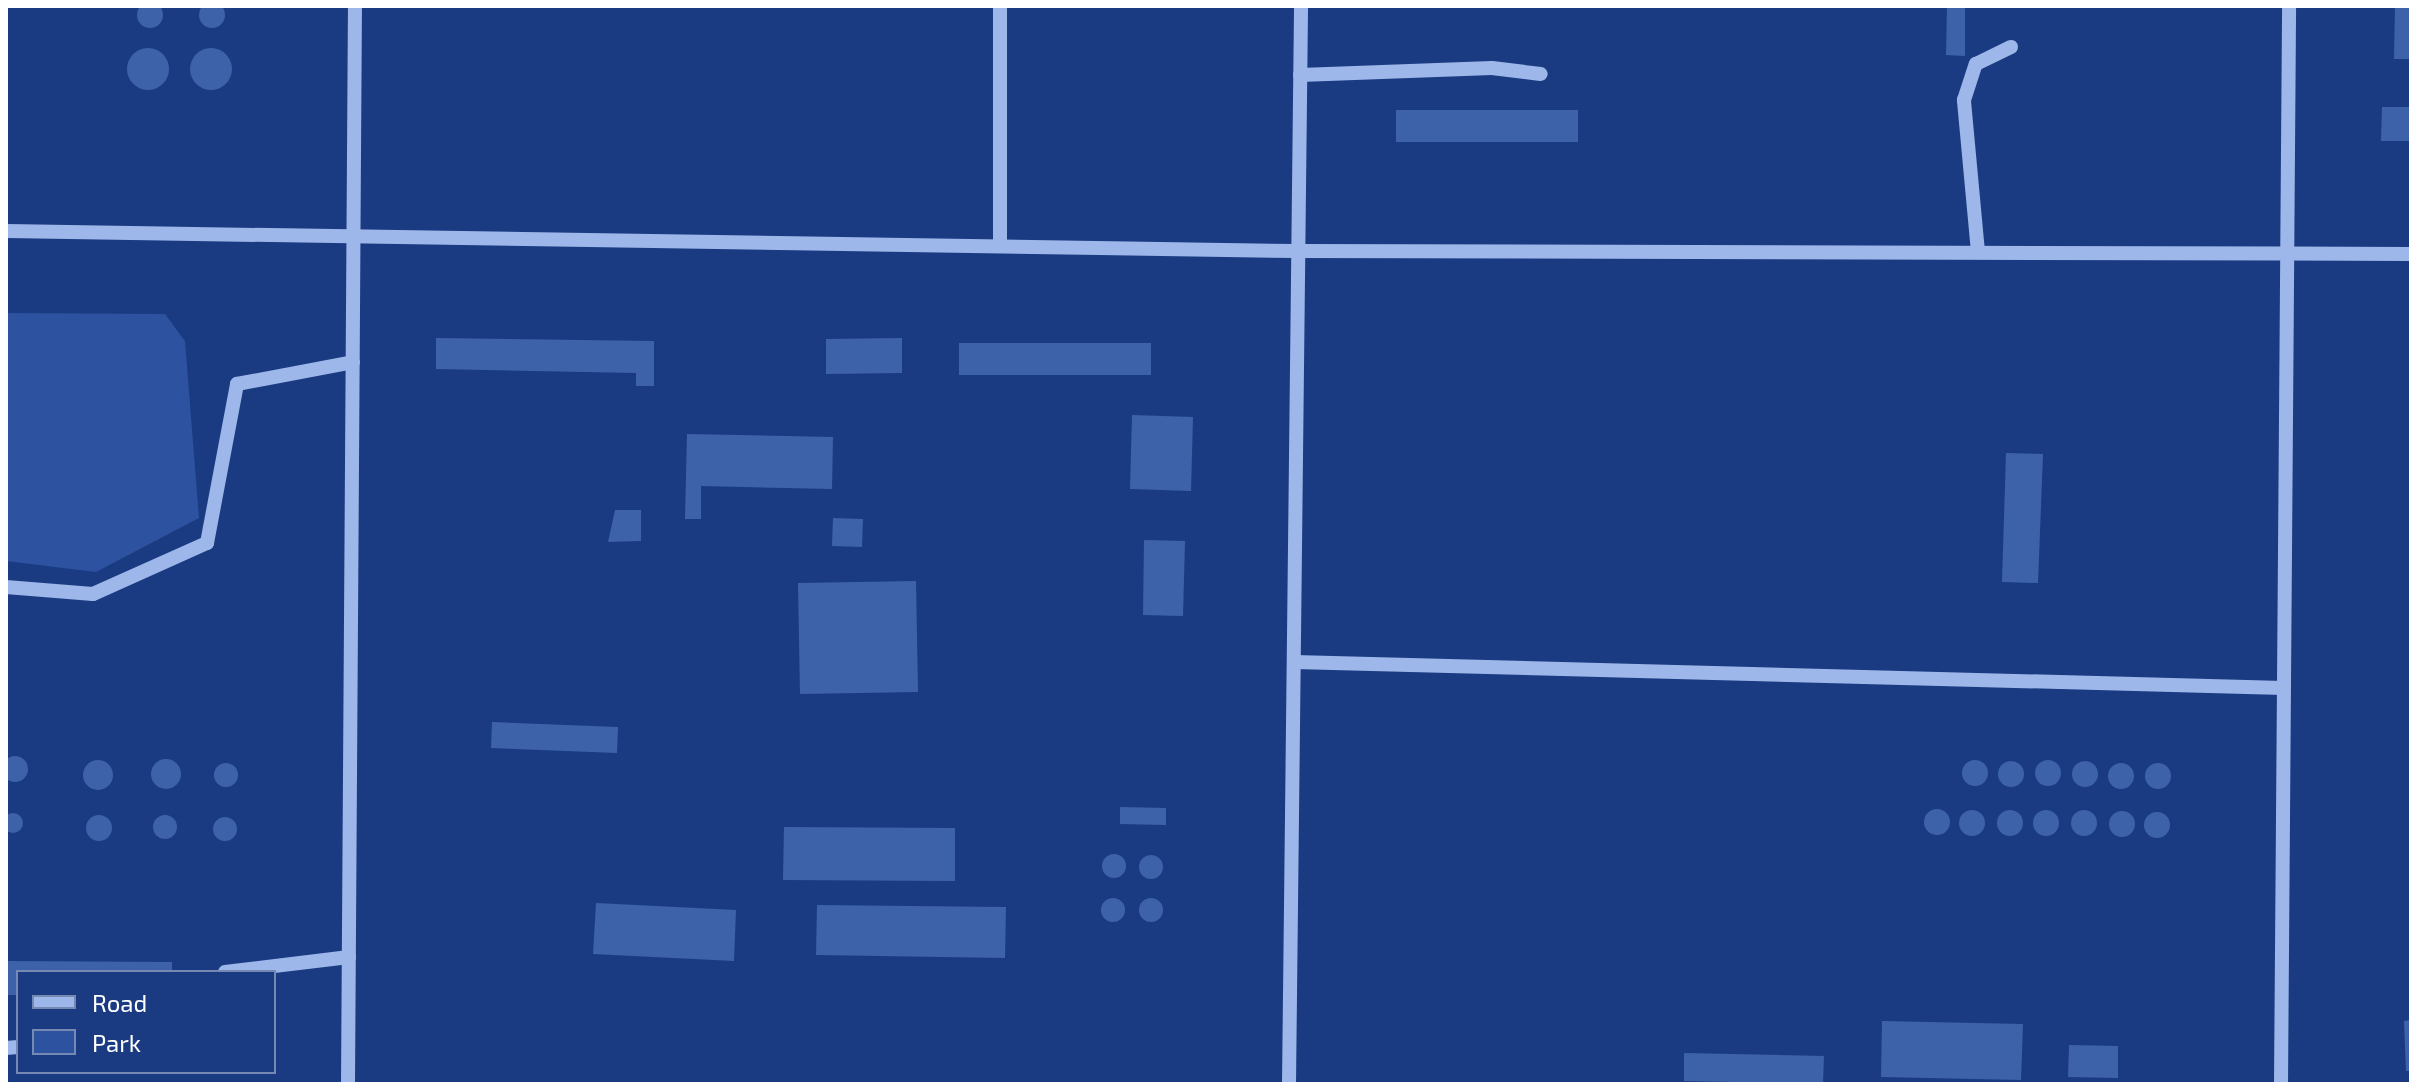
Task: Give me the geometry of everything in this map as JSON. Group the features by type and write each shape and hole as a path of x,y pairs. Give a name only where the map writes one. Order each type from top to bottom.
{"lane":[{"path":"348,1084 355,6"},
{"path":"1000,6 1000,246"},
{"path":"1289,1084 1301,6"},
{"path":"2281,1084 2289,6"},
{"path":"1978,252 1964,100 1976,64 2011,47"},
{"path":"1300,75 1492,68 1541,74"},
{"path":"6,231 1298,251 2411,254"},
{"path":"6,587 93,594 207,543 237,384 353,362"},
{"path":"1294,662 2284,688"},
{"path":"242,970 349,957"}],"green space":[{"path":"6,313 165,314 185,341 199,518 96,572 6,561"}],"building":[{"path":"150,2 159,6 163,15 159,24 150,28 141,24 137,15 141,6"},
{"path":"212,2 221,6 225,15 221,24 212,28 203,24 199,15 203,6"},
{"path":"1947,6 1965,6 1965,56 1946,55"},
{"path":"2395,6 2411,6 2411,59 2394,59"},
{"path":"148,48 163,54 169,69 163,84 148,90 133,84 127,69 133,54"},
{"path":"211,48 226,54 232,69 226,84 211,90 196,84 190,69 196,54"},
{"path":"2382,107 2411,107 2411,141 2381,141"},
{"path":"1396,110 1578,110 1578,142 1396,142"},
{"path":"436,338 654,341 654,386 636,386 636,373 436,369"},
{"path":"902,338 902,373 826,374 826,339"},
{"path":"959,343 1151,343 1151,375 959,375"},
{"path":"1132,415 1193,417 1191,491 1130,489"},
{"path":"687,434 833,437 832,489 701,486 701,519 685,519"},
{"path":"2006,453 2043,454 2038,583 2002,582"},
{"path":"615,510 641,510 641,541 608,542"},
{"path":"833,518 863,519 862,547 832,546"},
{"path":"1144,540 1185,541 1183,616 1143,615"},
{"path":"916,581 918,692 800,694 798,583"},
{"path":"492,722 618,727 617,753 491,748"},
{"path":"15,756 24,760 28,769 24,778 15,782 6,778 2,769 6,760"},
{"path":"166,759 177,763 181,774 177,785 166,789 155,785 151,774 155,763"},
{"path":"98,760 109,764 113,775 109,786 98,790 87,786 83,775 87,764"},
{"path":"1975,760 1984,764 1988,773 1984,782 1975,786 1966,782 1962,773 1966,764"},
{"path":"2048,760 2057,764 2061,773 2057,782 2048,786 2039,782 2035,773 2039,764"},
{"path":"2011,761 2020,765 2024,774 2020,783 2011,787 2002,783 1998,774 2002,765"},
{"path":"2085,761 2094,765 2098,774 2094,783 2085,787 2076,783 2072,774 2076,765"},
{"path":"221,763 231,763 238,770 238,780 231,787 221,787 214,780 214,770"},
{"path":"2121,763 2130,767 2134,776 2130,785 2121,789 2112,785 2108,776 2112,767"},
{"path":"2158,763 2167,767 2171,776 2167,785 2158,789 2149,785 2145,776 2149,767"},
{"path":"1120,807 1166,808 1166,825 1120,824"},
{"path":"1937,809 1946,813 1950,822 1946,831 1937,835 1928,831 1924,822 1928,813"},
{"path":"1972,810 1981,814 1985,823 1981,832 1972,836 1963,832 1959,823 1963,814"},
{"path":"2010,810 2019,814 2023,823 2019,832 2010,836 2001,832 1997,823 2001,814"},
{"path":"2046,810 2055,814 2059,823 2055,832 2046,836 2037,832 2033,823 2037,814"},
{"path":"2084,810 2093,814 2097,823 2093,832 2084,836 2075,832 2071,823 2075,814"},
{"path":"2122,811 2131,815 2135,824 2131,833 2122,837 2113,833 2109,824 2113,815"},
{"path":"2157,812 2166,816 2170,825 2166,834 2157,838 2148,834 2144,825 2148,816"},
{"path":"13,813 20,816 23,823 20,830 13,833 6,830 3,823 6,816"},
{"path":"99,815 108,819 112,828 108,837 99,841 90,837 86,828 90,819"},
{"path":"160,815 170,815 177,822 177,832 170,839 160,839 153,832 153,822"},
{"path":"220,817 230,817 237,824 237,834 230,841 220,841 213,834 213,824"},
{"path":"784,827 955,828 955,881 783,880"},
{"path":"1114,854 1122,858 1126,866 1122,874 1114,878 1106,874 1102,866 1106,858"},
{"path":"1151,855 1159,859 1163,867 1159,875 1151,879 1143,875 1139,867 1143,859"},
{"path":"1113,898 1121,902 1125,910 1121,918 1113,922 1105,918 1101,910 1105,902"},
{"path":"1151,898 1159,902 1163,910 1159,918 1151,922 1143,918 1139,910 1143,902"},
{"path":"596,903 736,910 734,961 593,954"},
{"path":"817,905 1006,907 1005,958 816,955"},
{"path":"6,961 172,962 172,970 16,970 16,995 6,995"},
{"path":"2411,1020 2411,1071 2406,1071 2404,1021"},
{"path":"1882,1021 2023,1024 2021,1080 1881,1077"},
{"path":"2069,1045 2118,1046 2118,1078 2068,1077"},
{"path":"1684,1053 1824,1056 1823,1084 1684,1081"}]}
